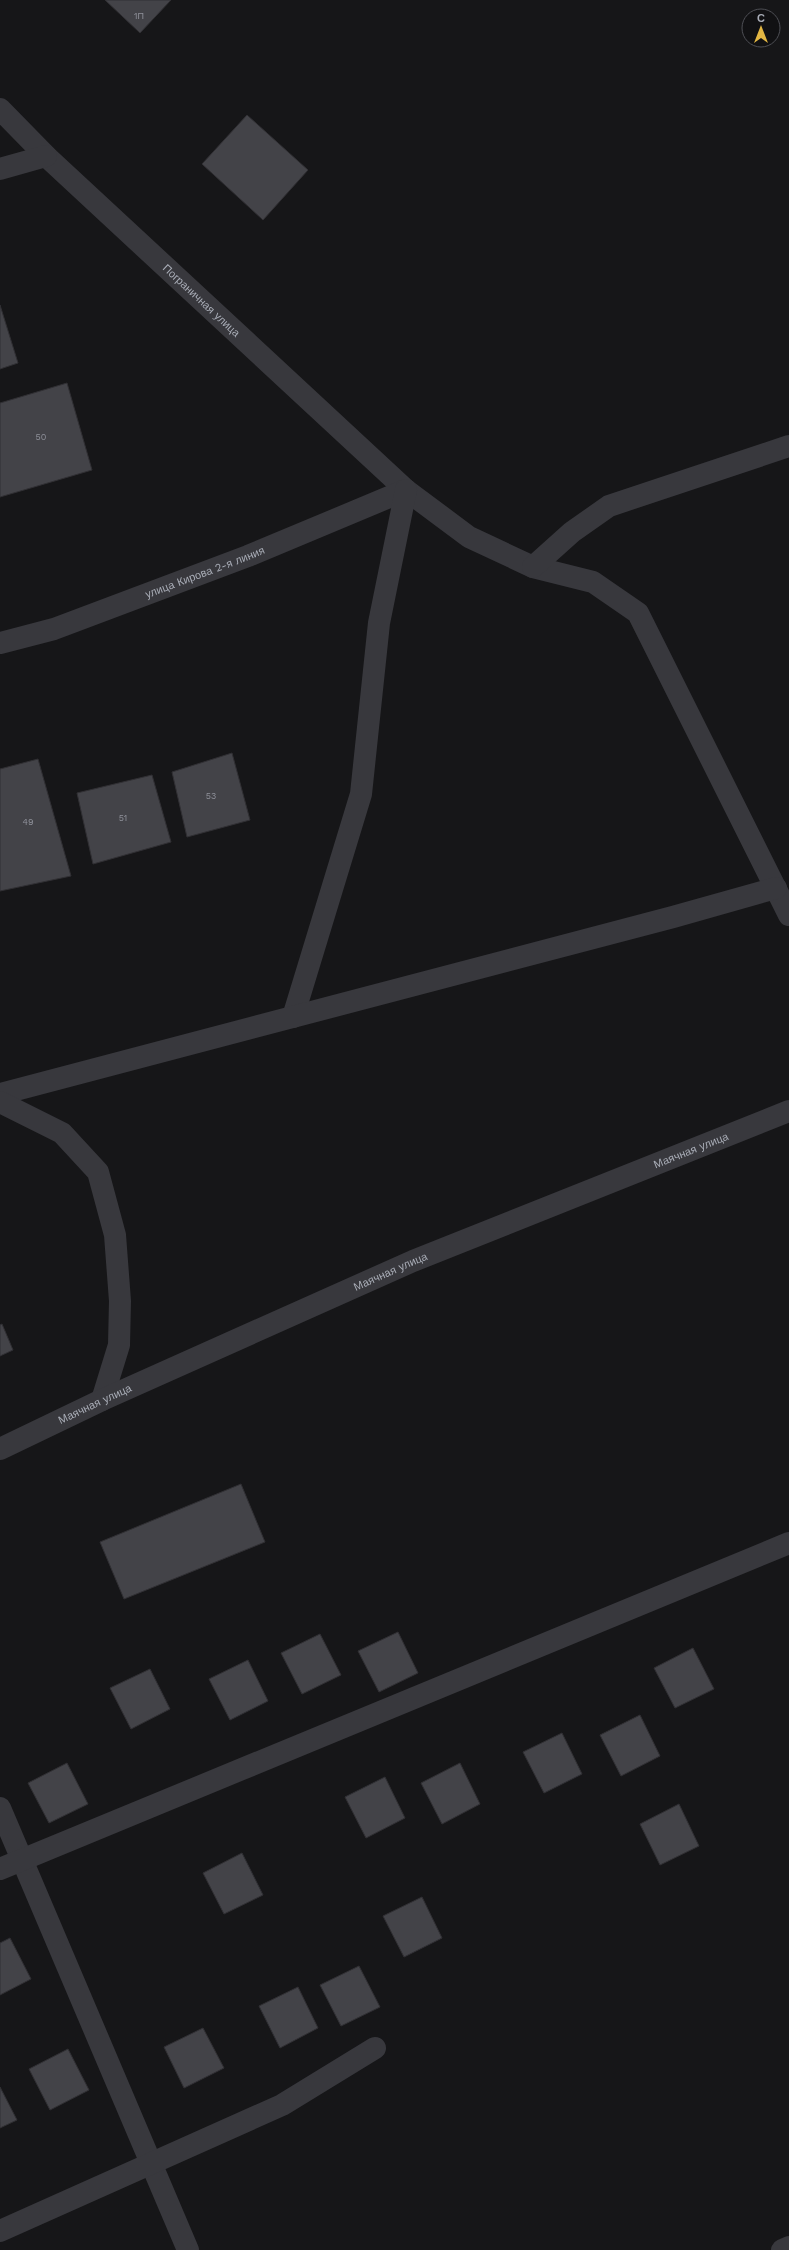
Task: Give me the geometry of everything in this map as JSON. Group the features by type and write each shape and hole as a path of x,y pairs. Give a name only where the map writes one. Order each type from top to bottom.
{"street":[{"name":"Пограничная улица","path":"0,109 46,156 406,490 469,537 533,567 593,582 638,612 789,915"},
{"path":"0,168 46,156"},
{"path":"533,567 572,532 609,506 789,446"},
{"path":"293,1017 361,794 379,623 406,490"},
{"name":"улица Кирова 2-я линия","path":"0,643 54,629 241,559 406,490"},
{"path":"0,1094 673,918 776,888"},
{"path":"0,1102 62,1133 98,1172 115,1235 120,1301 119,1345 102,1400"},
{"name":"Маячная улица","path":"0,1449 102,1400 413,1261 789,1110"},
{"path":"0,1870 789,1543"},
{"path":"0,1808 188,2250"},
{"path":"0,2231 151,2162 282,2105 375,2048"},
{"path":"782,2250 789,2247"}],"building":[{"path":"105,0 171,0 140,33"},
{"path":"247,115 308,170 263,220 202,164"},
{"path":"0,305 18,363 0,369"},
{"path":"67,383 92,470 0,497 0,403"},
{"path":"232,753 250,820 187,837 172,772"},
{"path":"38,759 71,876 0,891 0,769"},
{"path":"152,775 171,842 93,864 77,793"},
{"path":"2,1324 13,1350 0,1356 0,1325"},
{"path":"241,1484 265,1542 124,1599 100,1542"},
{"path":"398,1632 418,1673 379,1692 358,1651"},
{"path":"320,1634 341,1675 302,1694 281,1653"},
{"path":"693,1648 714,1689 675,1708 654,1668"},
{"path":"248,1660 268,1701 230,1720 209,1679"},
{"path":"150,1669 170,1709 131,1729 110,1688"},
{"path":"640,1715 660,1756 621,1776 600,1735"},
{"path":"562,1733 582,1774 544,1793 523,1752"},
{"path":"67,1763 88,1804 49,1823 28,1783"},
{"path":"460,1763 480,1804 442,1824 421,1783"},
{"path":"385,1777 405,1818 366,1838 345,1797"},
{"path":"679,1804 699,1846 660,1865 640,1824"},
{"path":"242,1853 263,1895 224,1914 203,1873"},
{"path":"422,1897 442,1938 404,1957 383,1916"},
{"path":"10,1938 31,1979 0,1995 0,1943"},
{"path":"359,1966 380,2007 341,2026 320,1985"},
{"path":"298,1987 318,2028 280,2048 259,2006"},
{"path":"203,2028 224,2068 184,2088 164,2047"},
{"path":"68,2049 89,2090 50,2110 29,2069"},
{"path":"0,2087 17,2120 0,2128"}]}
